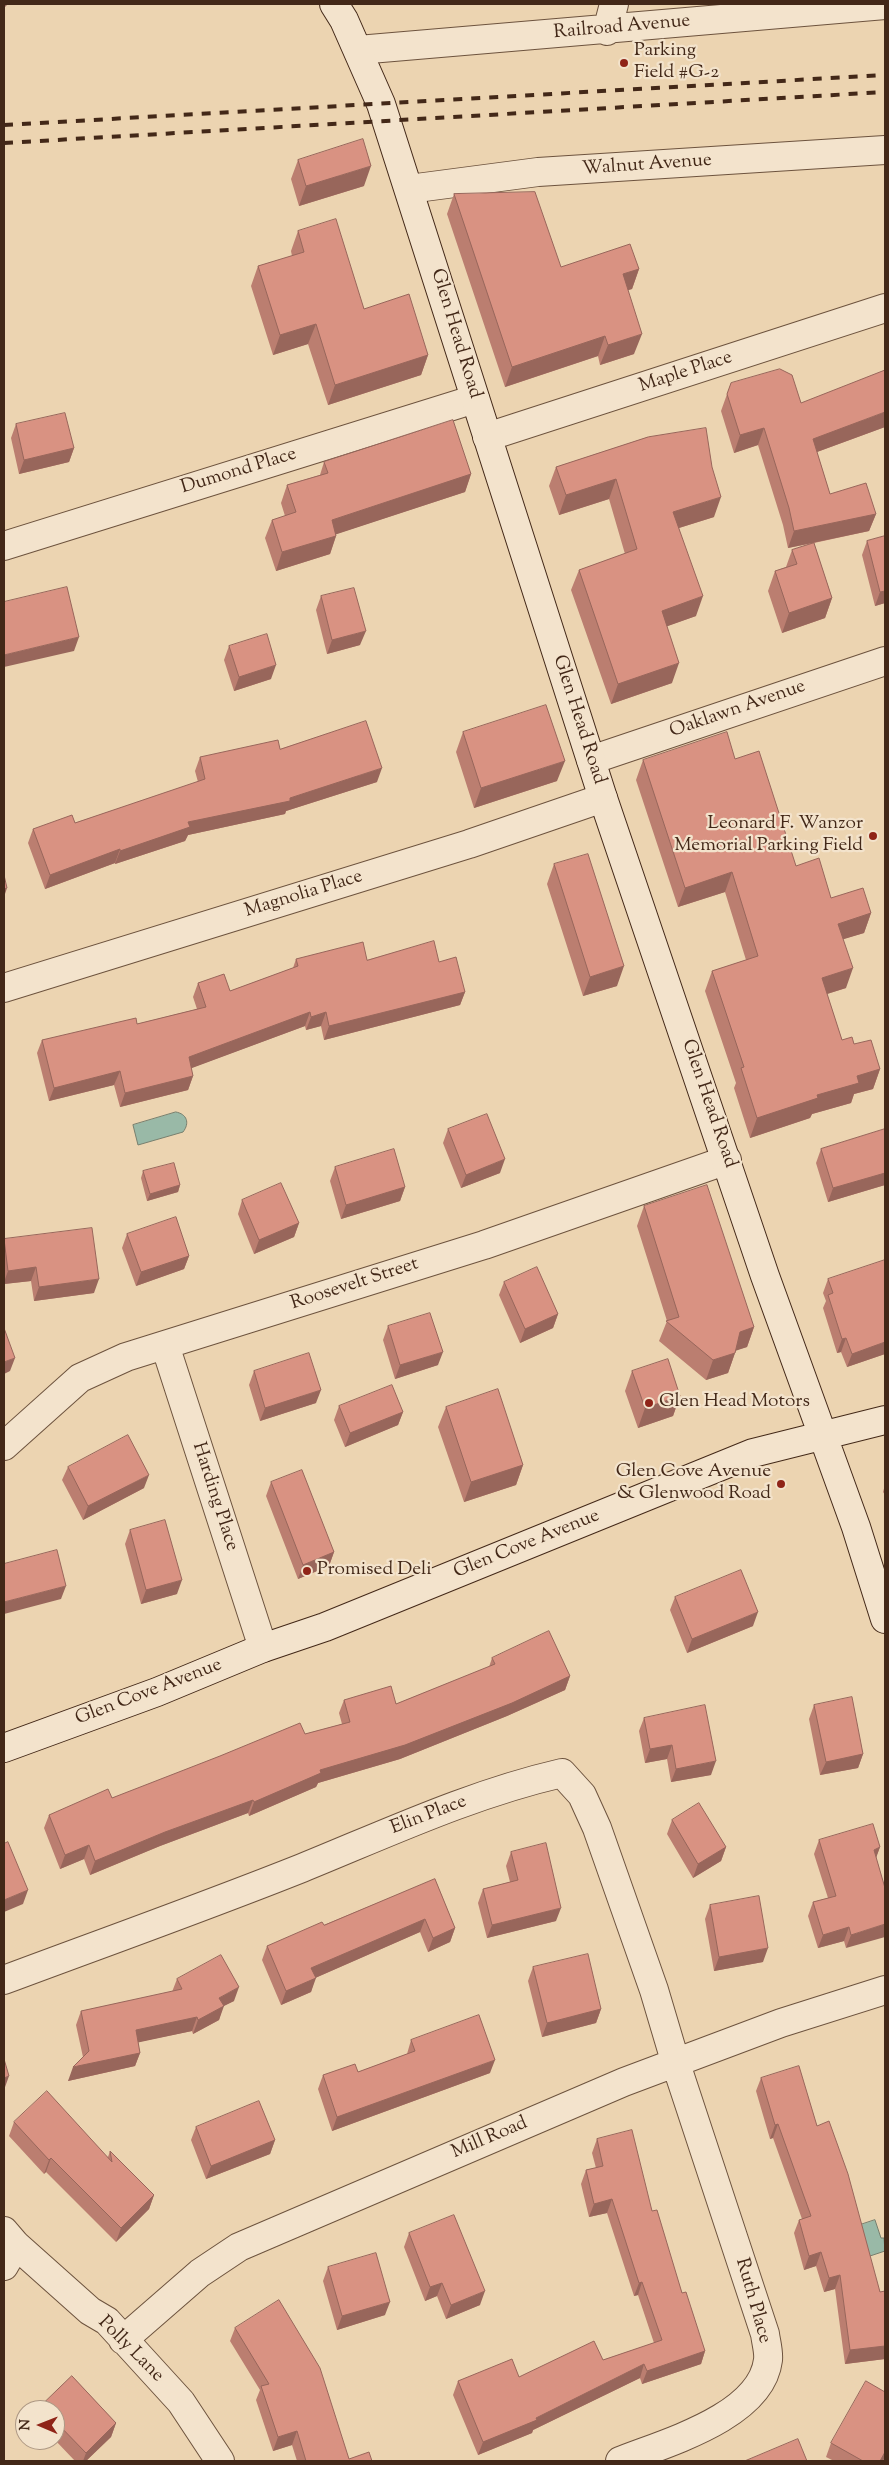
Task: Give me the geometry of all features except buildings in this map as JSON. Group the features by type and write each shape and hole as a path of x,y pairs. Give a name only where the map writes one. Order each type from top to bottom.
{"street":[{"name":"Glen Head Road","path":"334,4 358,50 381,104 590,760 765,1276 856,1527 885,1619"},
{"path":"607,30 614,4"},
{"name":"Railroad Avenue","path":"358,50 607,30 673,13 885,5"},
{"name":"Walnut Avenue","path":"409,189 538,172 885,150"},
{"name":"Maple Place","path":"487,437 885,308"},
{"name":"Dumond Place","path":"4,546 475,399"},
{"name":"Oaklawn Avenue","path":"590,760 885,661"},
{"name":"Magnolia Place","path":"4,988 469,844 603,798"},
{"name":"Roosevelt Street","path":"4,1446 80,1378 126,1356 484,1245 727,1160"},
{"name":"Harding Place","path":"165,1345 263,1648"},
{"name":"Glen Cove Avenue","path":"4,1748 157,1692 263,1648 351,1616 753,1453 885,1420"},
{"name":"Elin Place","path":"4,1980 301,1868 436,1812 515,1784 562,1773 582,1795 597,1828 654,1990 676,2064"},
{"name":"Mill Road","path":"123,2340 200,2273 238,2247 624,2082 781,2024 885,1990"},
{"name":"Ruth Place","path":"620,2461 730,2413 753,2394 762,2379 768,2359 765,2334 676,2064"},
{"name":"Polly Lane","path":"8,2247 90,2311 107,2321 180,2402 220,2461"}],"shaded area":[{"path":"176,1112 183,1115 186,1119 187,1122 183,1132 138,1145 133,1125"},
{"path":"875,2220 881,2238 884,2238 885,2251 867,2257 857,2226"}],"railway":[{"path":"4,125 885,75"},
{"path":"4,143 885,92"}],"place":[{"name":"Parking Field #G-2","path":"624,63"},
{"name":"Leonard F. Wanzor Memorial Parking Field","path":"873,836"},
{"name":"Glen Head Motors","path":"649,1403"},
{"name":"Glen Cove Avenue & Glenwood Road","path":"781,1484"},
{"name":"Promised Deli","path":"307,1571"}]}
